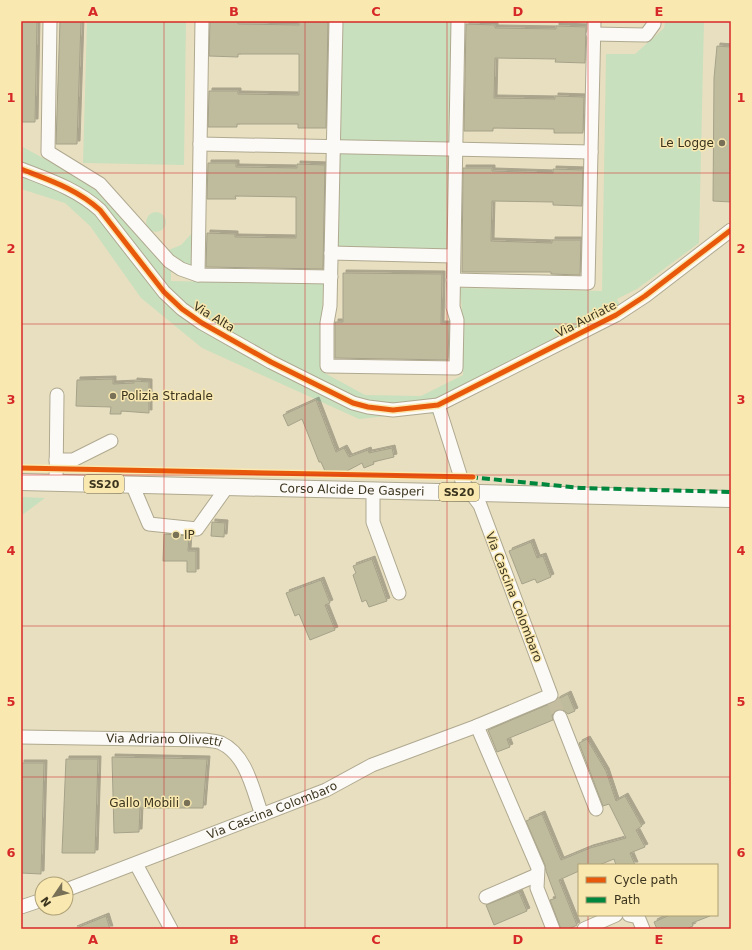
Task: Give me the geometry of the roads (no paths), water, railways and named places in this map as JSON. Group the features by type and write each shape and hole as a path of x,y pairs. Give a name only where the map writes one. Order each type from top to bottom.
{"main road":[{"name":"Corso Alcide De Gasperi","path":"21,482 731,499"}],"street":[{"path":"50,21 48,152 100,184 169,261 181,269 198,275 331,277"},
{"path":"198,275 202,21"},
{"path":"336,21 331,277 330,306 327,324 327,366 456,368 457,320 453,307 453,280 458,21"},
{"path":"453,280 588,283 593,28 646,35 654,24 654,21"},
{"path":"200,144 591,152"},
{"name":"Via Alta","path":"21,169 64,186 89,200 104,215 164,292 182,309 216,331 353,403 368,407 393,410 438,405"},
{"name":"Via Auriate","path":"438,405 629,308 731,230"},
{"path":"331,253 454,256"},
{"path":"56,483 57,395"},
{"path":"438,405 462,481 469,492"},
{"path":"56,460 73,460 112,441"},
{"path":"132,484 149,524 197,529 227,486"},
{"path":"373,490 373,522 399,593"},
{"name":"Via Cascina Colombaro","path":"74,887 326,790 372,765 552,698 480,505 469,492"},
{"path":"560,718 596,809"},
{"path":"477,726 538,868 536,888 553,929"},
{"name":"Via Adriano Olivetti","path":"21,737 206,740 221,743 234,753 243,765 262,815"},
{"path":"136,864 171,929"},
{"path":"486,897 537,876"},
{"path":"21,907 34,903"},
{"path":"584,929 614,916"},
{"path":"634,916 638,917 643,929"}],"tunnel":[{"path":"553,700 560,717"}],"place":[{"name":"Le Logge","path":"722,143"},
{"name":"Polizia Stradale","path":"113,396"},
{"name":"IP","path":"176,535"},
{"name":"Gallo Mobili","path":"187,803"}]}
